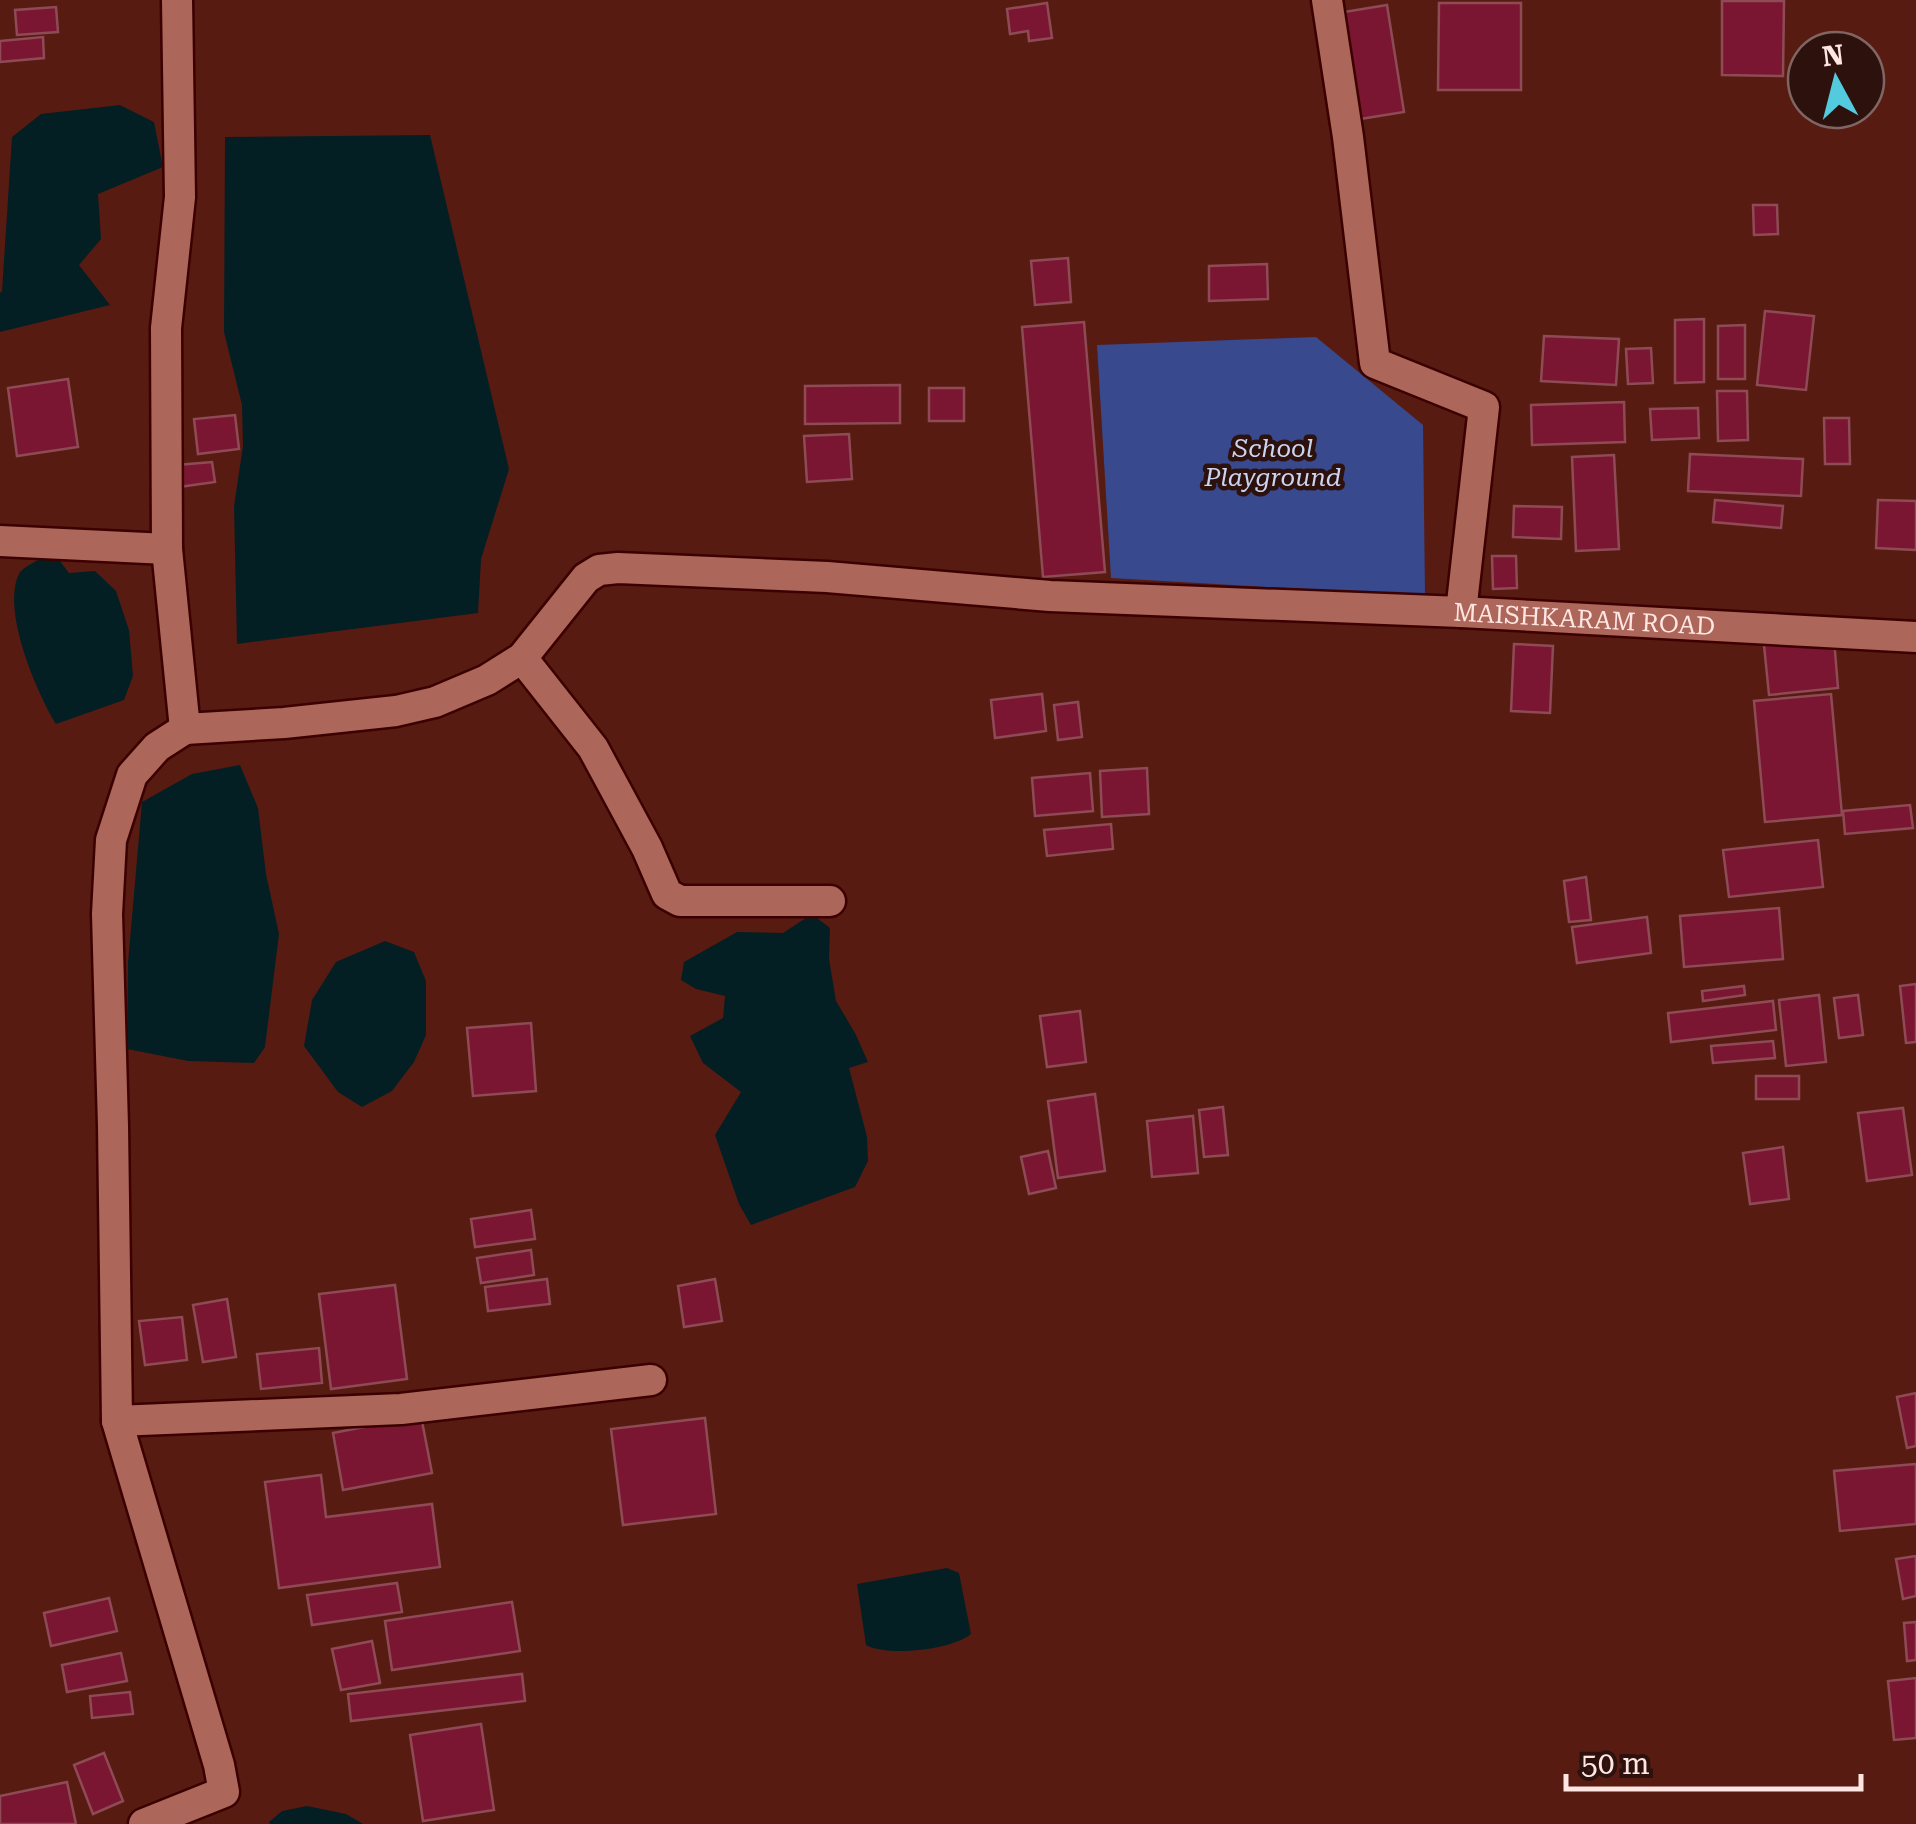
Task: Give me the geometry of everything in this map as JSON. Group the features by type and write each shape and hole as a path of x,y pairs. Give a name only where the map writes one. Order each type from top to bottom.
{"street":[{"path":"177,0 180,198 166,328 166,549 185,729"},
{"name":"MAISHKARAM ROAD","path":"1328,0 1375,363 1484,407 1461,612 1916,638"},
{"path":"0,541 166,549"},
{"path":"144,1824 224,1792 220,1765 117,1422 107,914 111,840 132,775 157,747 185,729 396,712 435,702 487,680 522,658 586,578 600,570 618,568 827,577 1050,596 1461,612"},
{"path":"522,658 592,748 647,848 667,894 680,901 830,901"},
{"path":"117,1422 400,1409 651,1380"}],"green space":[{"name":"School Playground","path":"1316,337 1423,425 1425,596 1111,578 1097,345"}],"shaded area":[{"path":"120,105 154,122 163,167 98,194 101,239 79,265 110,305 0,332 12,137 41,114"},
{"path":"430,135 509,469 481,559 478,613 237,644 234,506 243,446 242,405 224,332 225,137"},
{"path":"53,552 69,573 95,571 116,591 129,630 133,676 124,700 56,724 23,649 14,606 20,572"},
{"path":"240,765 258,808 279,934 265,1047 254,1063 188,1061 127,1049 128,963 142,802 192,774"},
{"path":"812,914 830,928 829,959 836,1001 868,1062 849,1068 867,1137 868,1161 855,1187 751,1225 739,1204 715,1135 741,1092 703,1063 690,1036 723,1018 725,996 696,989 681,980 684,962 737,932 783,933"},
{"path":"385,941 414,952 426,981 426,1035 414,1062 392,1091 362,1107 338,1092 304,1046 312,1000 336,962"},
{"path":"947,1568 959,1573 971,1634 950,1644 919,1650 889,1651 866,1645 857,1584"},
{"path":"307,1806 346,1814 363,1824 269,1822 282,1811"}],"building":[{"path":"1722,1 1784,1 1783,76 1722,75"},
{"path":"1047,3 1052,38 1029,41 1028,31 1010,34 1007,9"},
{"path":"1439,3 1521,3 1521,90 1438,90"},
{"path":"1387,5 1404,112 1354,120 1338,13"},
{"path":"56,7 58,32 17,35 15,10"},
{"path":"43,37 44,58 0,62 0,41"},
{"path":"1753,205 1777,205 1778,234 1754,235"},
{"path":"1068,258 1071,302 1035,305 1031,261"},
{"path":"1267,264 1268,299 1209,301 1209,266"},
{"path":"1765,311 1814,316 1806,390 1757,385"},
{"path":"1704,319 1704,382 1675,383 1675,320"},
{"path":"1084,322 1105,572 1043,577 1022,327"},
{"path":"1745,325 1745,379 1718,379 1718,326"},
{"path":"1544,336 1619,339 1616,385 1541,381"},
{"path":"1651,348 1653,383 1628,384 1626,349"},
{"path":"68,379 78,447 17,456 8,388"},
{"path":"900,385 900,423 805,424 805,386"},
{"path":"929,388 964,388 964,421 929,421"},
{"path":"1717,391 1747,391 1748,440 1718,441"},
{"path":"1624,402 1625,442 1532,445 1531,405"},
{"path":"1698,408 1699,438 1652,440 1650,409"},
{"path":"235,415 239,449 198,454 194,419"},
{"path":"1824,418 1849,418 1850,464 1825,464"},
{"path":"849,434 852,479 807,482 804,436"},
{"path":"1690,454 1803,459 1801,496 1688,491"},
{"path":"1614,455 1619,549 1576,551 1572,457"},
{"path":"212,462 215,482 179,487 177,465"},
{"path":"1715,500 1783,506 1781,528 1713,522"},
{"path":"1878,500 1916,501 1916,550 1876,548"},
{"path":"1514,506 1562,507 1561,539 1513,537"},
{"path":"1492,556 1516,556 1517,588 1493,589"},
{"path":"1834,639 1838,688 1769,695 1764,645"},
{"path":"1514,644 1553,646 1550,713 1511,711"},
{"path":"1042,694 1046,731 995,738 991,700"},
{"path":"1831,694 1842,815 1765,822 1754,701"},
{"path":"1078,702 1082,737 1058,740 1054,705"},
{"path":"1147,768 1149,814 1102,817 1100,771"},
{"path":"1090,773 1093,811 1035,816 1032,778"},
{"path":"1910,805 1913,828 1845,834 1843,811"},
{"path":"1111,824 1113,849 1047,856 1044,830"},
{"path":"1818,840 1823,887 1729,897 1723,850"},
{"path":"1586,877 1591,920 1569,922 1564,881"},
{"path":"1779,908 1783,959 1684,967 1680,916"},
{"path":"1647,917 1651,953 1577,963 1572,927"},
{"path":"1916,984 1916,1042 1906,1043 1900,986"},
{"path":"1744,986 1745,995 1703,1001 1702,991"},
{"path":"1819,995 1826,1062 1786,1066 1779,1000"},
{"path":"1858,995 1863,1035 1839,1038 1834,998"},
{"path":"1773,1001 1776,1030 1671,1042 1668,1013"},
{"path":"1080,1011 1086,1062 1047,1067 1040,1016"},
{"path":"531,1023 536,1091 473,1096 467,1028"},
{"path":"1773,1041 1775,1058 1713,1063 1711,1046"},
{"path":"1756,1076 1799,1076 1799,1099 1756,1099"},
{"path":"1095,1094 1105,1171 1058,1178 1048,1101"},
{"path":"1223,1107 1228,1155 1204,1157 1199,1110"},
{"path":"1903,1108 1912,1175 1867,1181 1858,1113"},
{"path":"1193,1116 1198,1173 1152,1177 1147,1121"},
{"path":"1783,1147 1789,1199 1750,1204 1743,1153"},
{"path":"1048,1151 1056,1188 1029,1194 1021,1157"},
{"path":"531,1210 535,1239 475,1247 471,1219"},
{"path":"531,1250 534,1275 481,1283 477,1258"},
{"path":"547,1279 550,1304 488,1311 485,1287"},
{"path":"715,1279 722,1321 684,1327 678,1286"},
{"path":"395,1285 407,1379 331,1389 319,1294"},
{"path":"227,1299 236,1357 203,1362 193,1305"},
{"path":"182,1317 187,1360 145,1365 139,1321"},
{"path":"319,1348 322,1383 261,1389 257,1354"},
{"path":"1916,1393 1916,1446 1907,1448 1897,1397"},
{"path":"421,1416 432,1473 343,1490 333,1433"},
{"path":"705,1418 716,1514 623,1525 611,1429"},
{"path":"1916,1464 1916,1524 1840,1531 1834,1471"},
{"path":"321,1475 326,1517 432,1504 440,1567 279,1588 265,1482"},
{"path":"1916,1556 1916,1596 1903,1599 1896,1559"},
{"path":"397,1583 402,1612 312,1625 307,1595"},
{"path":"109,1598 117,1631 51,1646 44,1613"},
{"path":"512,1602 520,1651 392,1670 385,1621"},
{"path":"1916,1622 1916,1660 1907,1661 1904,1623"},
{"path":"372,1641 380,1683 341,1690 332,1649"},
{"path":"121,1653 127,1681 67,1692 62,1665"},
{"path":"522,1674 525,1701 351,1721 348,1694"},
{"path":"1916,1678 1916,1738 1894,1740 1888,1681"},
{"path":"130,1692 133,1714 92,1718 90,1696"},
{"path":"481,1724 494,1810 423,1821 410,1735"},
{"path":"104,1753 123,1801 93,1814 74,1765"},
{"path":"67,1782 76,1824 0,1824 0,1796"}]}
